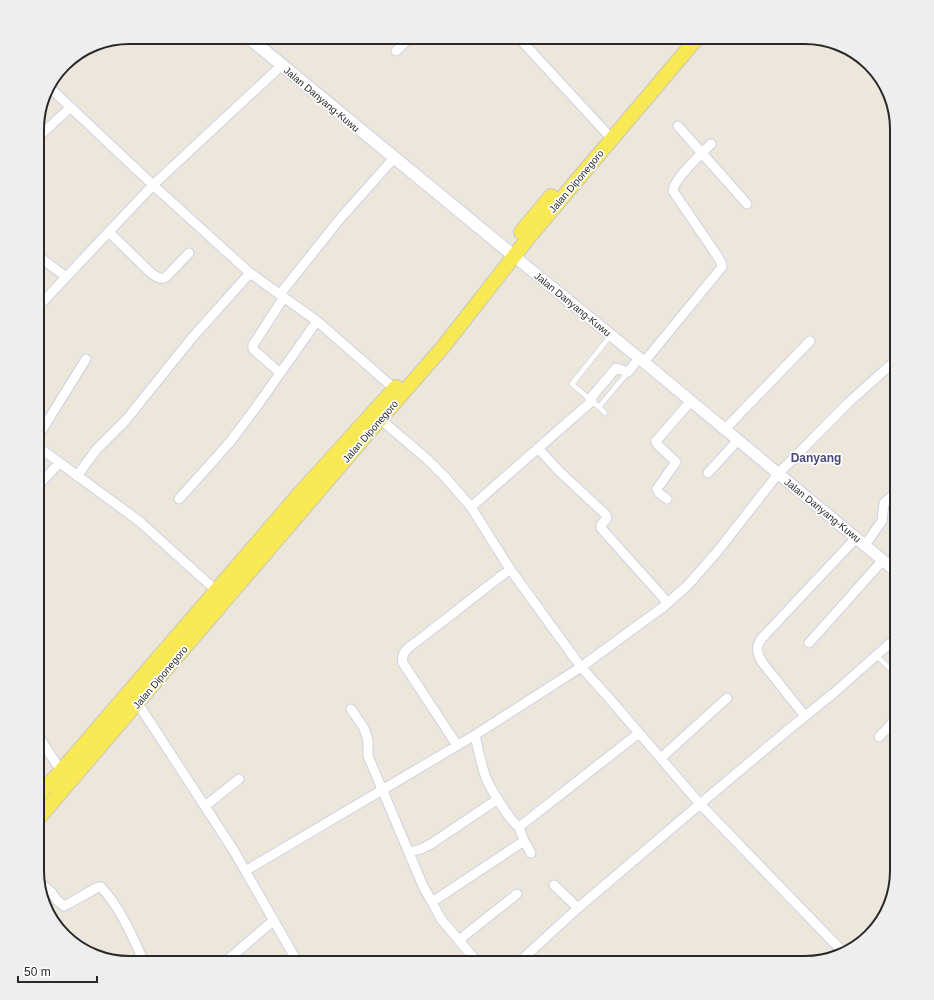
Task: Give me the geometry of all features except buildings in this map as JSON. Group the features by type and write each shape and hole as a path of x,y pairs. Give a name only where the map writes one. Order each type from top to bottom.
{"main road":[{"name":"Jalan Danyang-Kuwu","path":"264,44 282,65 510,254"},
{"name":"Jalan Diponegoro","path":"44,812 137,703 300,493 443,347 510,254 529,237 680,44"},
{"name":"Jalan Diponegoro","path":"609,135 692,44"},
{"name":"Jalan Diponegoro","path":"44,790 129,691 221,594 380,419 398,392"}],"street":[{"path":"396,51 404,44"},
{"path":"524,44 609,135"},
{"path":"44,301 153,185 282,65"},
{"path":"53,91 250,274 318,321 398,392"},
{"path":"44,132 71,107"},
{"path":"678,126 747,204"},
{"path":"472,507 538,448 594,402 616,368 628,372 641,360 722,267 716,254 673,191 673,186 676,182 711,144"},
{"path":"280,374 253,349 253,345 282,295 339,220 394,158"},
{"path":"109,232 158,278 163,279 166,277 189,254"},
{"name":"Jalan Danyang-Kuwu","path":"510,254 611,335 890,566"},
{"path":"44,260 66,277"},
{"path":"77,476 96,450 126,420 191,339 250,274"},
{"path":"179,499 230,442 318,321"},
{"path":"725,429 810,341"},
{"path":"44,427 86,359"},
{"path":"245,871 474,735 581,667 668,603 687,586 717,552 778,474 847,404 890,365"},
{"path":"668,499 657,489 676,462 656,444 656,441 691,401"},
{"path":"380,419 428,459 472,507 510,569 581,667 700,804 840,948"},
{"path":"708,473 738,440"},
{"path":"538,448 559,471 606,515 607,518 601,525 601,528 668,603"},
{"path":"44,451 139,521 221,594"},
{"path":"44,479 59,463"},
{"path":"866,545 882,521 884,503 890,498"},
{"path":"805,716 762,662 758,655 757,646 762,638 856,538"},
{"path":"809,643 883,560"},
{"path":"457,745 403,664 402,656 415,642 510,569"},
{"path":"526,956 578,908 835,692 890,644"},
{"path":"129,691 205,806 245,871 274,920 292,956"},
{"path":"661,758 727,698"},
{"path":"351,709 364,728 368,740 368,756 432,902 441,918 472,956"},
{"path":"879,737 890,725"},
{"path":"520,827 639,733"},
{"path":"474,735 486,778 498,799 516,824 520,827 524,841 531,853"},
{"path":"44,745 61,772"},
{"path":"205,806 240,779"},
{"path":"409,852 421,849 431,844 498,799"},
{"path":"432,902 524,841"},
{"path":"554,885 578,908"},
{"path":"46,888 64,906 70,904 98,886 101,887 114,904 141,956"},
{"path":"459,940 517,894"},
{"path":"232,956 274,920"}],"lane":[{"path":"605,413 572,384 611,335"},
{"path":"877,656 890,669"}],"district":[{"name":"Danyang","path":"816,458"}]}
